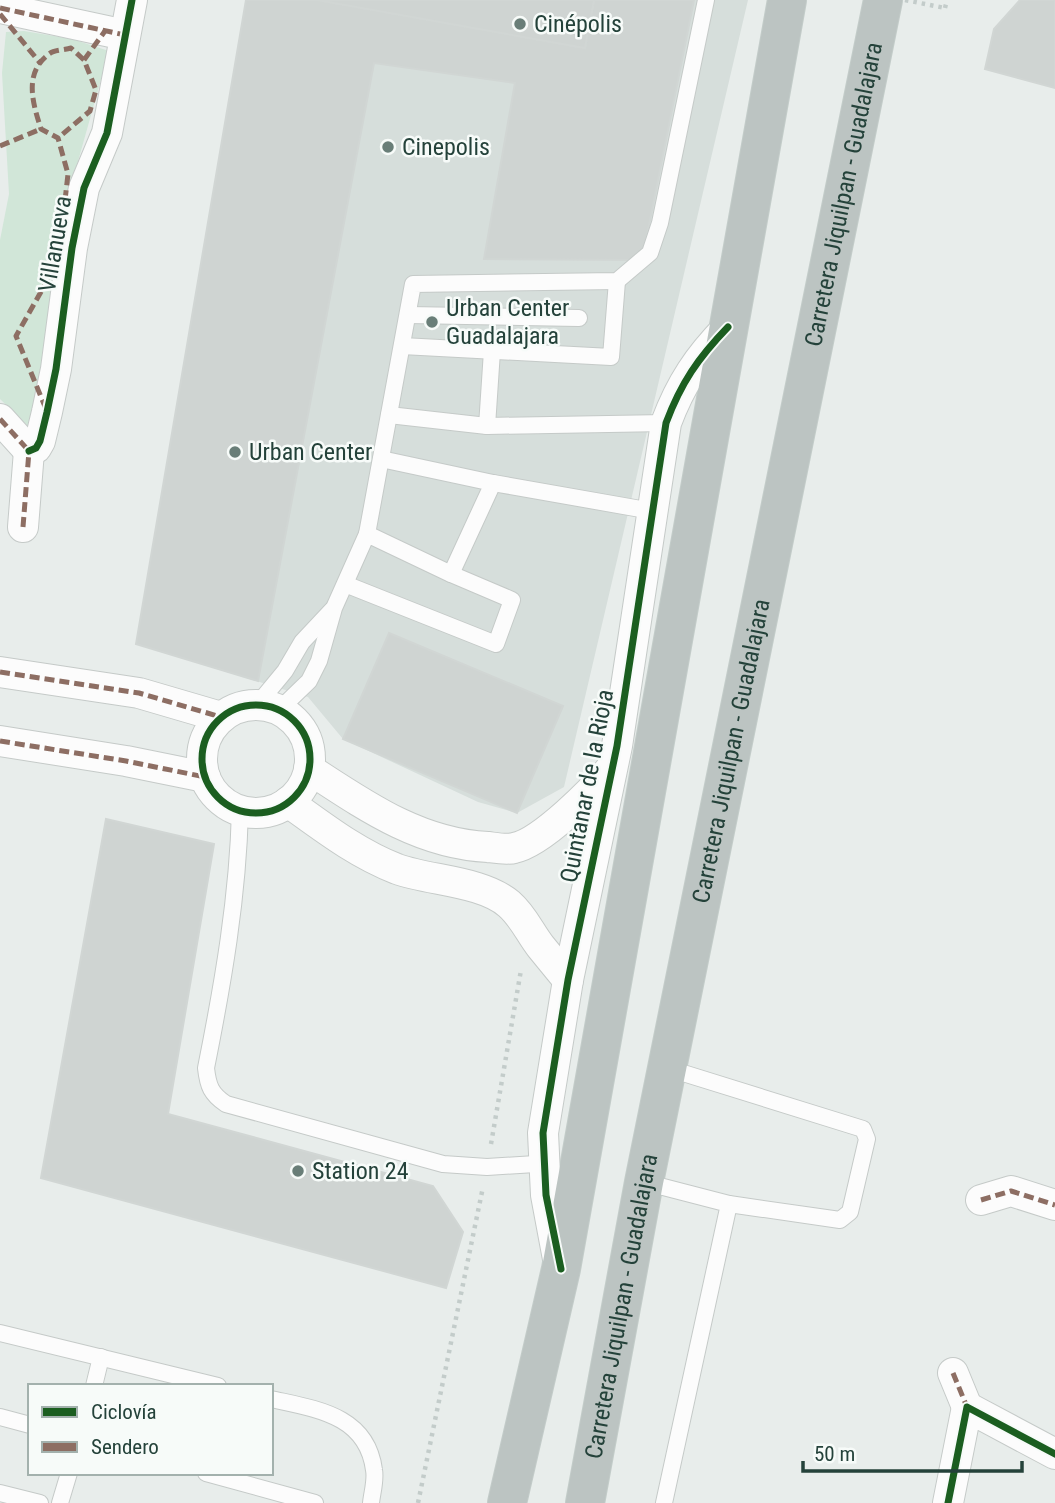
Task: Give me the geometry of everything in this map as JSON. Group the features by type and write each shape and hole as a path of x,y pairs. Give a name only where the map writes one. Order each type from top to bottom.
{"highway":[{"path":"507,1503 561,1269 562,1162 728,327 787,0"},
{"name":"Carretera Jiquilpan - Guadalajara","path":"585,1503 644,1182 883,0"}],"street":[{"name":"Villanueva","path":"23,527 29,451 36,448 40,441 47,412 84,188 107,133 132,0"},
{"path":"0,8 125,35"},
{"name":"Quintanar de la Rioja","path":"562,1162 543,1133 568,980 612,767 666,423 675,397 689,372 728,327"},
{"path":"0,419 29,451"},
{"path":"0,672 139,693 221,717"},
{"path":"244,706 268,708 294,720 304,734 310,751 309,769 298,792 288,802 273,810 240,810 225,803 213,791 205,777 202,761 204,744 221,717 244,706"},
{"path":"0,741 205,777"},
{"name":"Quintanar de la Rioja","path":"309,769 374,811 428,835 457,844 514,848 556,823 598,785 612,767"},
{"path":"288,802 325,831 370,857 399,869 496,895 522,918 540,947 568,980"},
{"path":"370,857 390,819"},
{"path":"981,1200 1011,1191 1055,1205"},
{"path":"948,1503 967,1408 953,1373"},
{"path":"967,1408 1055,1454"}],"lane":[{"path":"268,708 309,681 319,662 334,608 367,534 414,285 617,281 650,253 660,223 706,0"},
{"path":"402,346 611,357 617,281"},
{"path":"408,315 579,318"},
{"path":"487,426 492,351"},
{"path":"389,415 487,426 666,423"},
{"path":"381,459 493,483 652,511"},
{"path":"451,574 493,483"},
{"path":"345,584 496,644 513,600 367,534"},
{"path":"268,708 302,642 334,608"},
{"path":"240,810 239,855 206,1068 213,1096 226,1104 443,1164 487,1167 562,1162"},
{"path":"644,1182 729,1204 841,1220 850,1212 867,1139 863,1129 667,1069"},
{"path":"664,1503 729,1204"},
{"path":"0,1333 210,1384"},
{"path":"94,1384 101,1357"},
{"path":"273,1399 331,1413 362,1435 374,1471 371,1503"},
{"path":"0,1417 28,1424"},
{"path":"60,1503 68,1475"},
{"path":"213,1475 315,1503"},
{"path":"0,1493 40,1503"}],"path":[{"path":"905,0 946,8 947,0"}],"shaded area":[{"name":"Urban Center Guadalajara","path":"246,0 748,0 564,787 517,813 478,802 343,739 308,697 136,644"}],"green space":[{"path":"24,31 72,39 109,51 75,172 32,430 0,399 0,240 9,194 2,73 6,32"}],"building":[{"name":"Urban Center","path":"246,0 317,0 585,48 594,0 694,0 642,260 484,259 515,83 374,63 258,681 136,644"},
{"name":"Cinépolis","path":"317,0 594,0 585,48"},
{"path":"1020,0 1055,0 1055,88 985,69 994,29"},
{"path":"389,633 563,706 517,813 343,739"},
{"path":"106,819 214,844 168,1114 433,1186 463,1232 446,1288 41,1178"}],"marked path":[{"path":"0,8 125,35"},
{"path":"0,14 41,64"},
{"path":"84,60 105,31"},
{"path":"46,409 16,336 46,283 63,218 68,174 58,138 41,129 32,89 33,79 41,62 51,53 71,48 84,60 96,90 90,111 58,138"},
{"path":"0,146 41,129"},
{"path":"0,419 29,451"},
{"path":"23,527 29,451"},
{"path":"0,672 139,693 221,717"},
{"path":"0,741 205,777"},
{"path":"981,1200 1011,1191 1055,1205"},
{"path":"953,1373 967,1407"}],"cycle path":[{"path":"29,451 36,448 40,441 47,412 84,188 107,133 132,0"},
{"path":"561,1269 546,1195 543,1133 568,980 617,746 666,423 691,372 728,327"},
{"path":"256,705 286,714 294,721 301,729 310,759 301,789 294,797 286,804 256,813 226,804 218,797 211,789 202,759 211,729 218,721 226,714 256,705"},
{"path":"948,1503 967,1407 1055,1454"}],"place":[{"name":"Cinépolis","path":"520,24"},
{"name":"Cinepolis","path":"388,147"},
{"name":"Urban Center Guadalajara","path":"432,322"},
{"name":"Urban Center","path":"235,452"},
{"name":"Station 24","path":"298,1171"}]}
